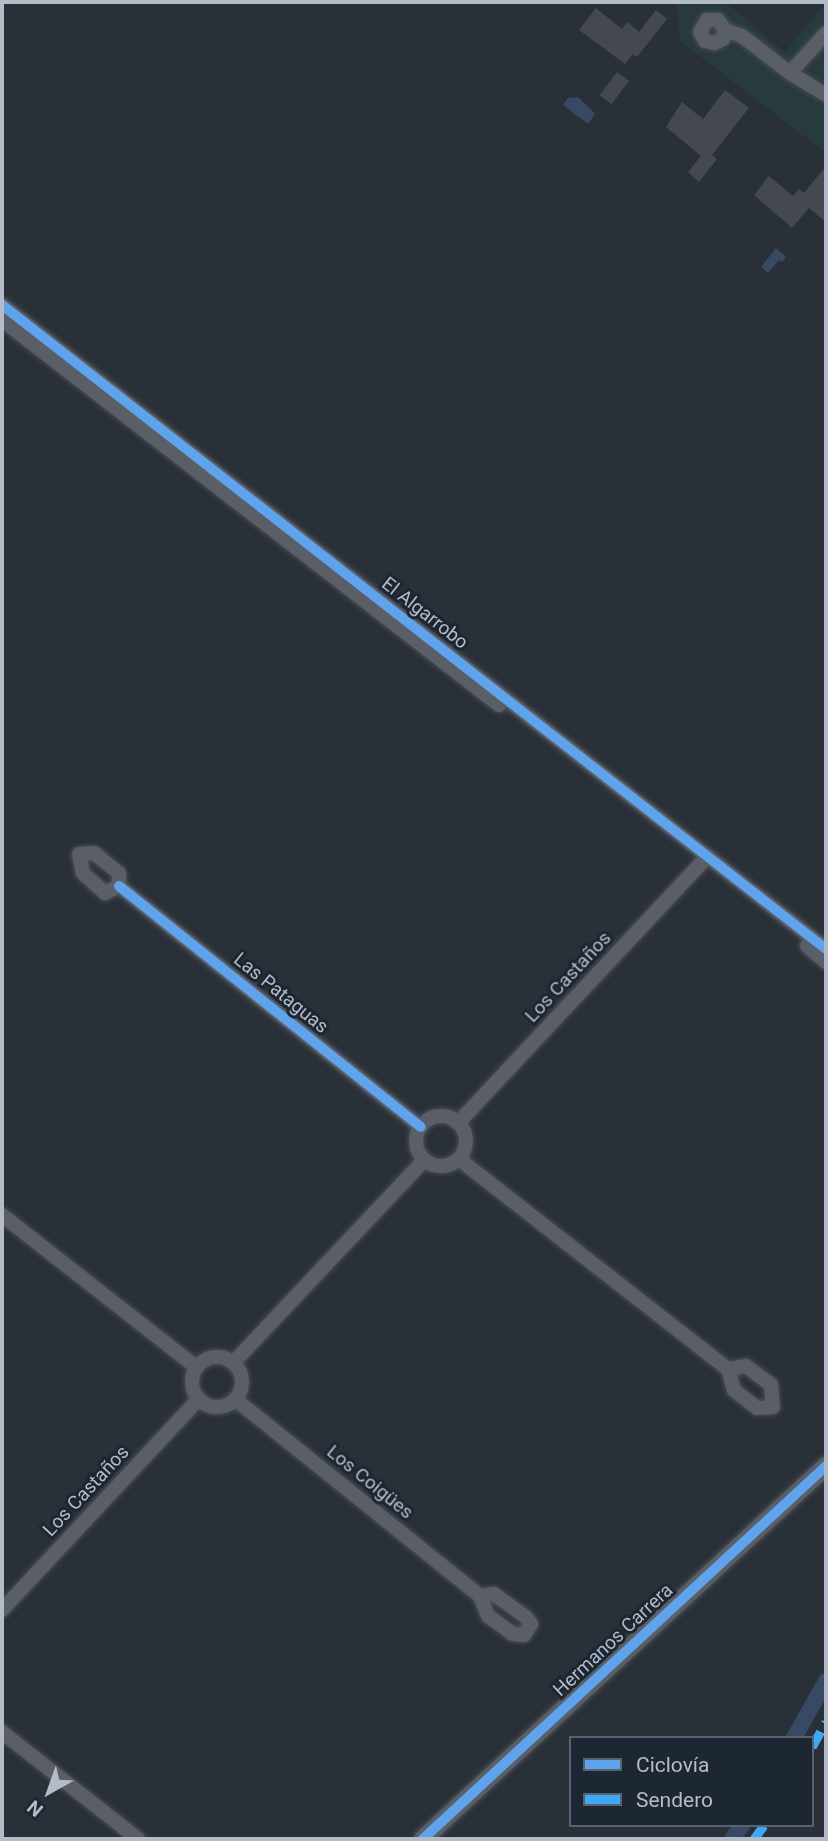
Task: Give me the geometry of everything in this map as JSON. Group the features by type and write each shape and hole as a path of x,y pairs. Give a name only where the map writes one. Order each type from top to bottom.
{"street":[{"path":"725,30 742,36 790,73 826,95"},
{"path":"790,73 826,33"},
{"name":"El Algarrobo","path":"2,305 704,860 826,962"},
{"name":"El Algarrobo","path":"2,320 704,860 826,949"},
{"name":"Los Castaños","path":"458,1123 704,860"},
{"name":"Las Pataguas","path":"119,886 421,1127"},
{"path":"439,1117 458,1123 466,1137 459,1158 442,1166 424,1160 416,1144 421,1127 439,1117"},
{"path":"459,1158 728,1369"},
{"path":"233,1363 424,1160"},
{"path":"2,1215 196,1367"},
{"path":"214,1357 233,1363 242,1381 235,1399 217,1406 199,1399 192,1387 196,1367 214,1357"},
{"name":"Los Castaños","path":"2,1610 199,1399"},
{"name":"Los Coigües","path":"235,1399 480,1596"},
{"name":"Hermanos Carrera","path":"423,1839 826,1466"},
{"path":"2,1732 138,1839"}],"green space":[{"path":"677,2 725,2 785,52 826,2 826,69 823,73 826,76 826,153 680,41"}],"water":[{"path":"578,97 595,114 588,124 563,105 568,98"},
{"path":"776,248 786,257 782,262 779,260 768,273 761,267"}],"building":[{"path":"596,8 622,29 627,22 639,32 656,10 667,19 637,57 633,54 625,64 579,30"},
{"path":"617,72 629,81 612,104 600,95"},
{"path":"725,90 749,108 712,155 717,159 699,182 688,172 701,156 666,127 682,102 703,119"},
{"path":"826,166 826,222 809,208 792,228 754,195 769,176 793,196 799,189 804,193"}],"waterway":[{"path":"795,1736 826,1681"},
{"path":"732,1839 741,1827"}],"marked path":[{"path":"814,1743 826,1722"},
{"path":"754,1839 763,1827"}],"cycle path":[{"path":"2,305 826,949"},
{"path":"119,886 421,1127"},
{"path":"423,1839 826,1466"}]}
